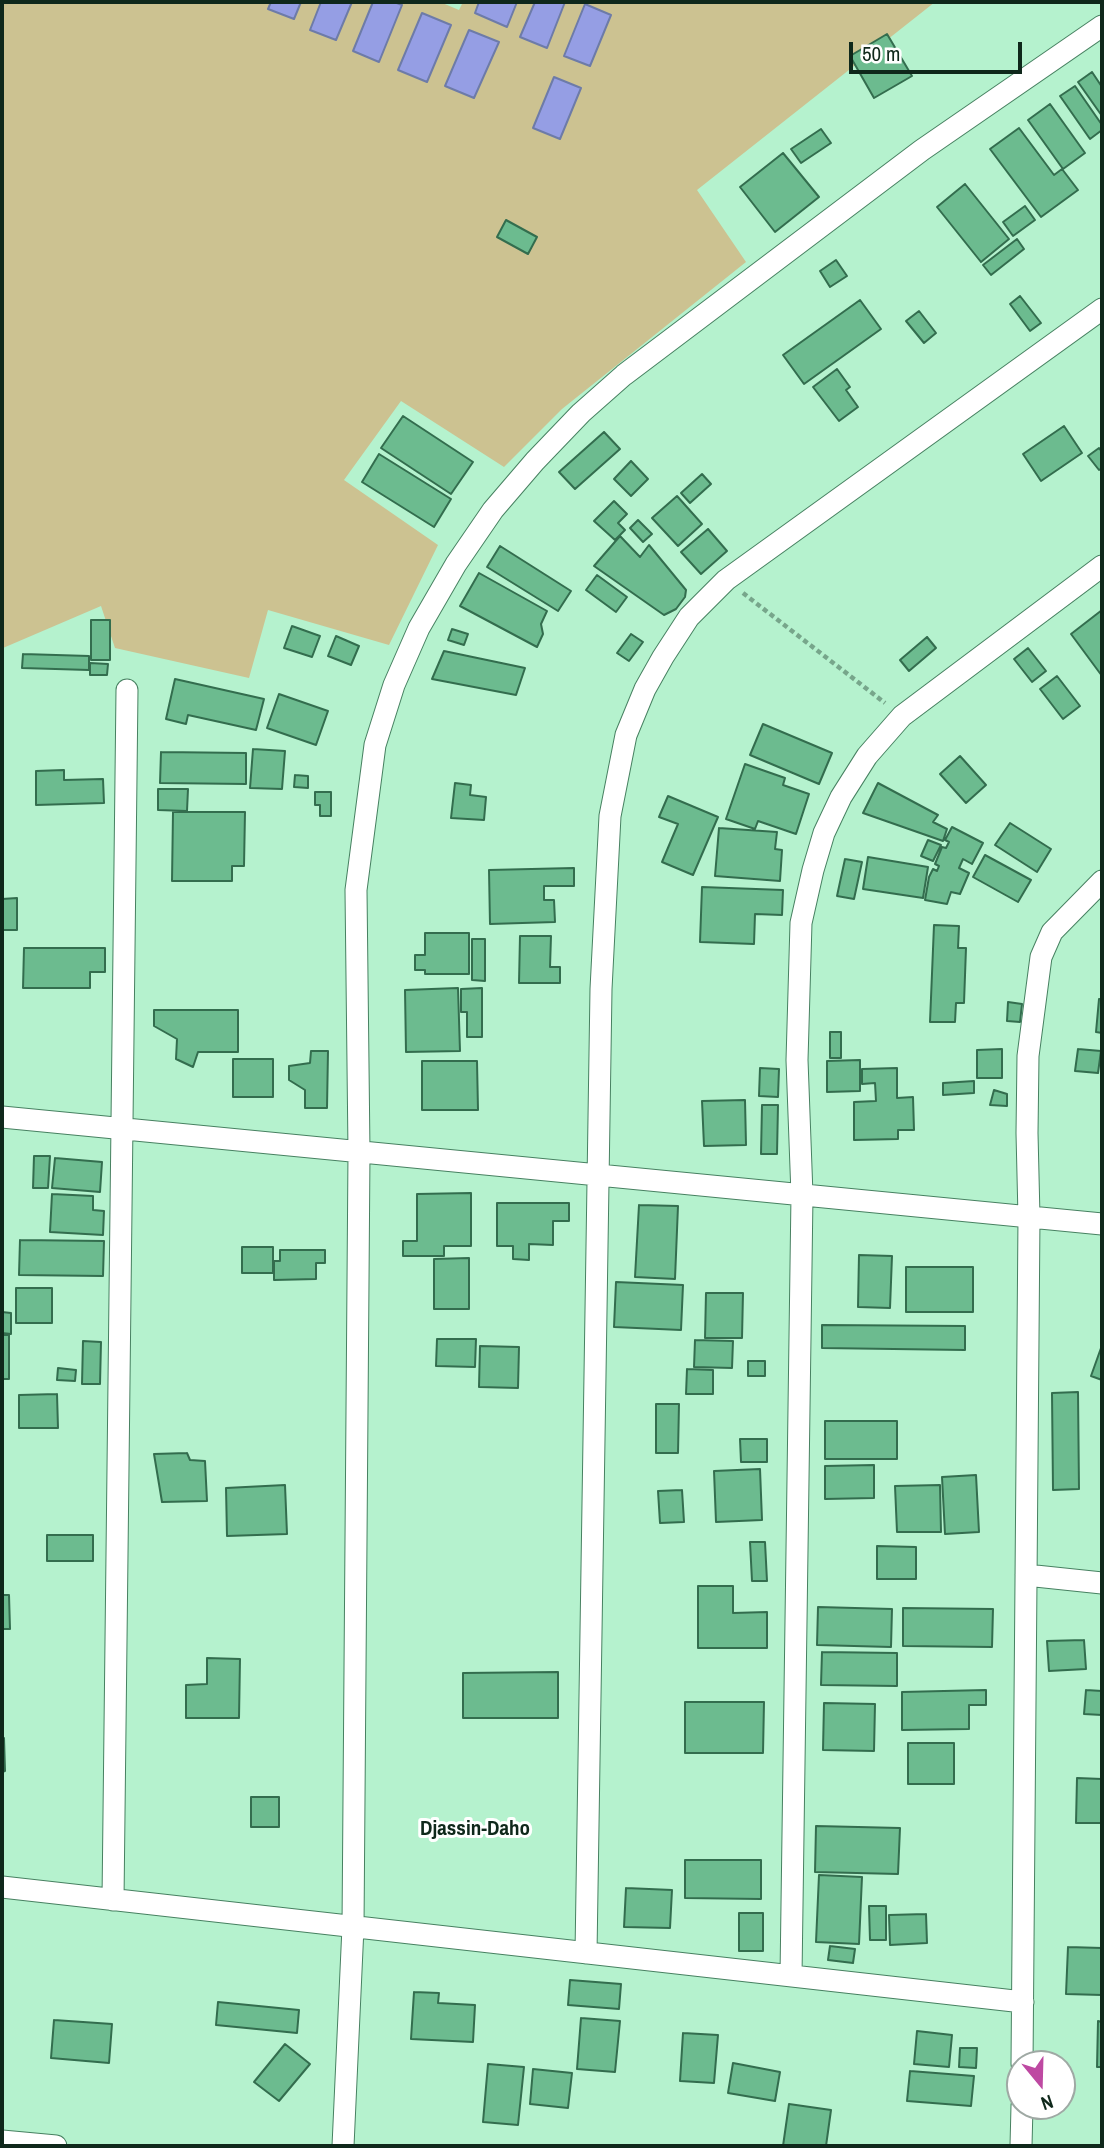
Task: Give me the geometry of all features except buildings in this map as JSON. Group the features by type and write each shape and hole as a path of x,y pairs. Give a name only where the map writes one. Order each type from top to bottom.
{"street":[{"path":"343,2146 353,1927 359,1152 356,890 375,745 394,685 419,628 456,564 493,510 534,461 581,413 624,375 922,150 1102,26"},
{"path":"586,1953 601,989 610,816 626,735 645,689 663,657 689,617 726,580 1102,309"},
{"path":"791,1976 802,1195 797,1059 801,923 824,833 841,797 867,756 902,716 1102,566"},
{"path":"113,1900 127,690"},
{"path":"1022,2050 1028,1056 1041,957 1052,932 1102,881"},
{"path":"2,1117 1102,1224"},
{"path":"1026,1575 1102,1583"},
{"path":"2,1887 1023,2002"},
{"path":"1021,2146 1022,2120"},
{"path":"2,2141 56,2146"}],"path":[{"path":"726,580 902,716"}],"shaded area":[{"path":"2,2 271,2 268,8 294,19 301,2 321,2 310,30 336,40 352,2 373,2 353,51 402,5 394,2 440,2 459,10 463,2 479,2 475,13 506,26 517,2 535,2 521,37 546,47 565,2 935,2 697,190 746,262 562,409 504,467 401,401 344,480 438,545 389,645 268,610 249,678 115,648 101,606 3,648 2,704"}],"water":[{"path":"271,2 301,2 294,19 268,9"},
{"path":"321,2 352,2 336,40 310,30"},
{"path":"373,2 394,2 402,5 379,62 353,51"},
{"path":"479,2 517,2 507,27 475,13"},
{"path":"535,2 565,2 547,48 520,37"},
{"path":"585,4 611,15 590,66 564,56"},
{"path":"422,13 451,25 427,82 398,70"},
{"path":"469,30 499,42 474,98 445,86"},
{"path":"554,77 581,88 560,139 533,128"}],"district":[{"name":"Djassin-Daho","path":"475,1829"}]}
